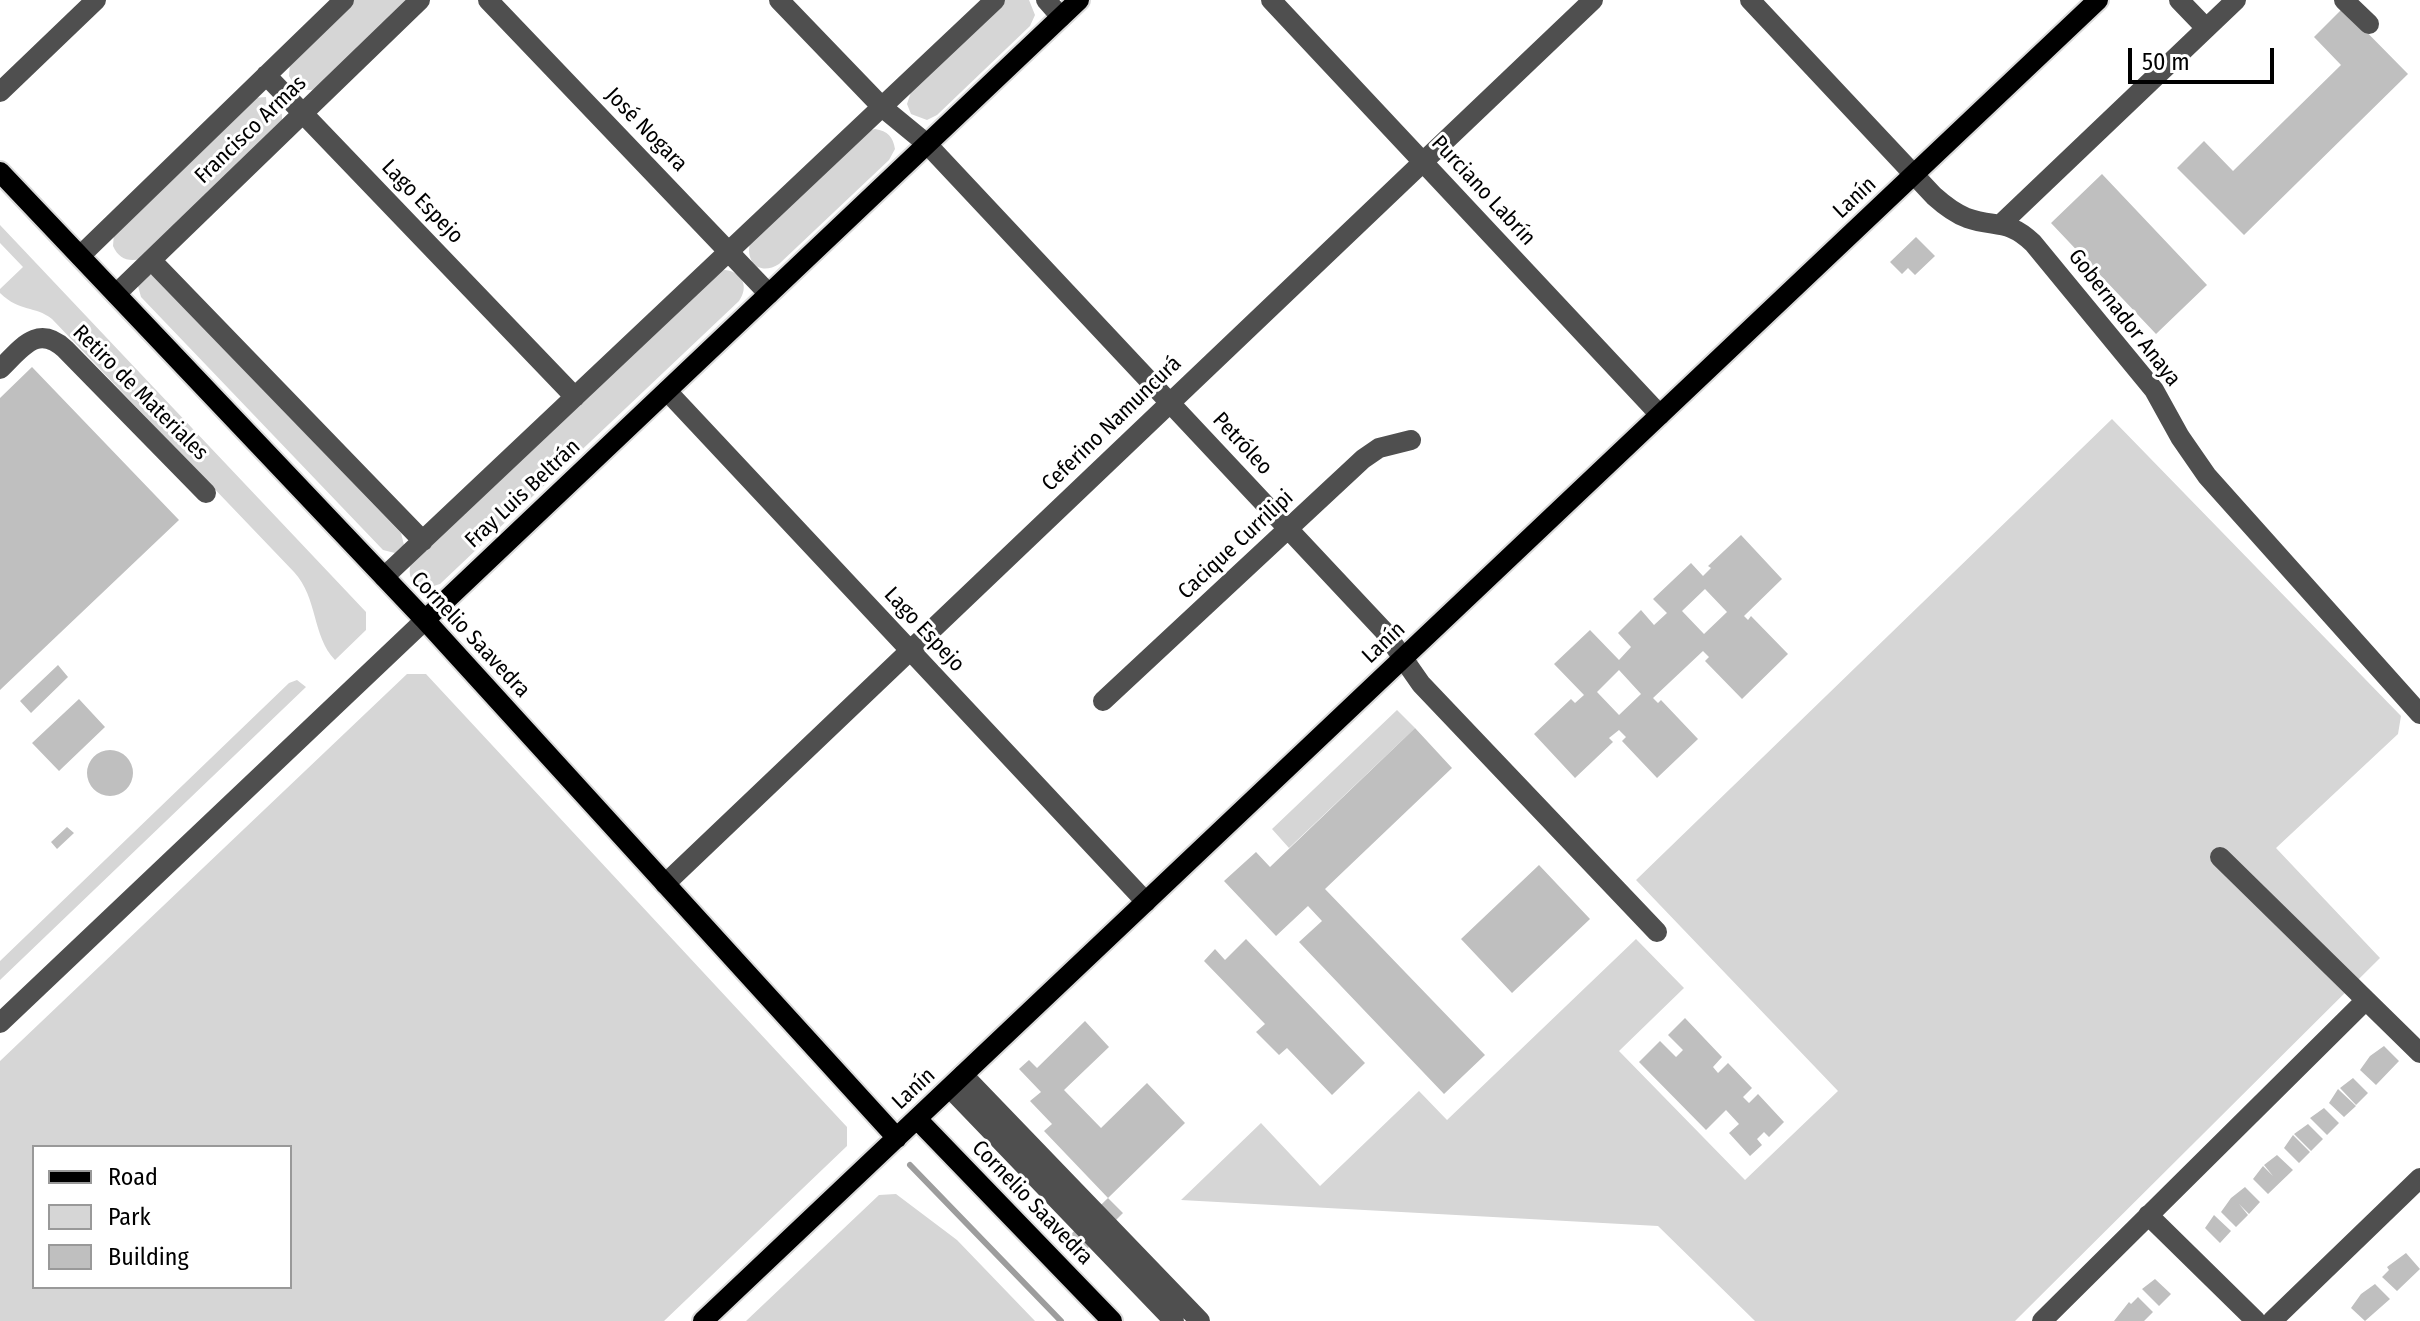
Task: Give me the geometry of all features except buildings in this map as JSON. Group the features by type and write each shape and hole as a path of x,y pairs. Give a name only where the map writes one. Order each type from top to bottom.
{"main road":[{"name":"Fray Luis Beltrán","path":"425,620 1079,0"},
{"name":"Lanín","path":"703,1321 2098,0"},
{"name":"Cornelio Saavedra","path":"0,172 425,620 897,1138"},
{"name":"Cornelio Saavedra","path":"917,1119 1112,1321"}],"street":[{"path":"0,92 96,0"},
{"name":"Francisco Armas","path":"80,256 344,0"},
{"name":"Francisco Armas","path":"116,294 420,0"},
{"name":"José Nogara","path":"488,0 769,294"},
{"name":"Petróleo","path":"779,0 882,107 927,144 1384,631 1421,684 1657,932"},
{"name":"Fray Luis Beltrán","path":"384,577 995,0"},
{"path":"1046,0 1061,17"},
{"name":"Purciano Labrín","path":"1271,0 1660,415"},
{"name":"Ceferino Namuncurá","path":"665,884 1593,0"},
{"name":"Gobernador Anaya","path":"1750,0 1934,196 1956,213 1971,219 2014,227 2033,243 2154,390 2180,437 2207,476 2420,714"},
{"path":"2179,0 2206,28"},
{"path":"2001,224 2236,0"},
{"path":"2344,0 2369,24"},
{"name":"Lago Espejo","path":"266,75 575,397"},
{"name":"Cornelio Saavedra","path":"151,260 423,541"},
{"name":"Retiro de Materiales","path":"0,369 30,341 44,336 52,338 206,493"},
{"name":"Lago Espejo","path":"667,391 1146,902"},
{"name":"Cacique Currilipi","path":"1103,701 1370,453 1411,440"},
{"name":"Fray Luis Beltrán","path":"0,1023 425,620"},
{"path":"2220,857 2420,1053"},
{"path":"2042,1321 2366,1000"},
{"path":"956,1082 1174,1321"},
{"path":"956,1082 1200,1321"},
{"path":"2272,1321 2420,1178"},
{"path":"2148,1215 2256,1321"}],"green space":[{"path":"352,0 410,0 317,89 297,86 289,76 290,62"},
{"path":"1005,0 1029,0 1035,15 1030,26 937,115 927,120 911,114 907,104 912,89"},
{"path":"266,97 267,110 282,114 282,120 141,259 121,257 113,246 114,233 253,98"},
{"path":"875,129 887,133 893,141 895,149 889,160 779,264 766,269 756,266 750,256 750,243 869,131"},
{"path":"0,225 366,612 366,630 335,660 322,640 307,593 294,572 52,319 14,304 0,293 0,289 23,267 0,243"},
{"path":"719,271 736,274 742,281 744,291 739,301 440,584 424,589 416,585 410,575 411,563"},
{"path":"153,275 401,533 404,545 395,553 383,550 141,297 138,286"},
{"path":"2112,419 2401,716 2398,734 2276,848 2380,958 2015,1321 1755,1321 1658,1226 1181,1200 1261,1123 1320,1186 1419,1091 1447,1120 1636,939 1684,988 1619,1051 1745,1180 1838,1091 1636,880"},
{"path":"407,674 426,674 847,1127 847,1146 664,1321 0,1321 0,1061"},
{"path":"297,680 306,687 0,980 0,961 289,683"},
{"path":"1397,710 1415,728 1289,848 1272,829"},
{"path":"896,1194 957,1240 1035,1321 746,1321 879,1195"}],"waterway":[{"path":"910,1165 1061,1321"}]}
